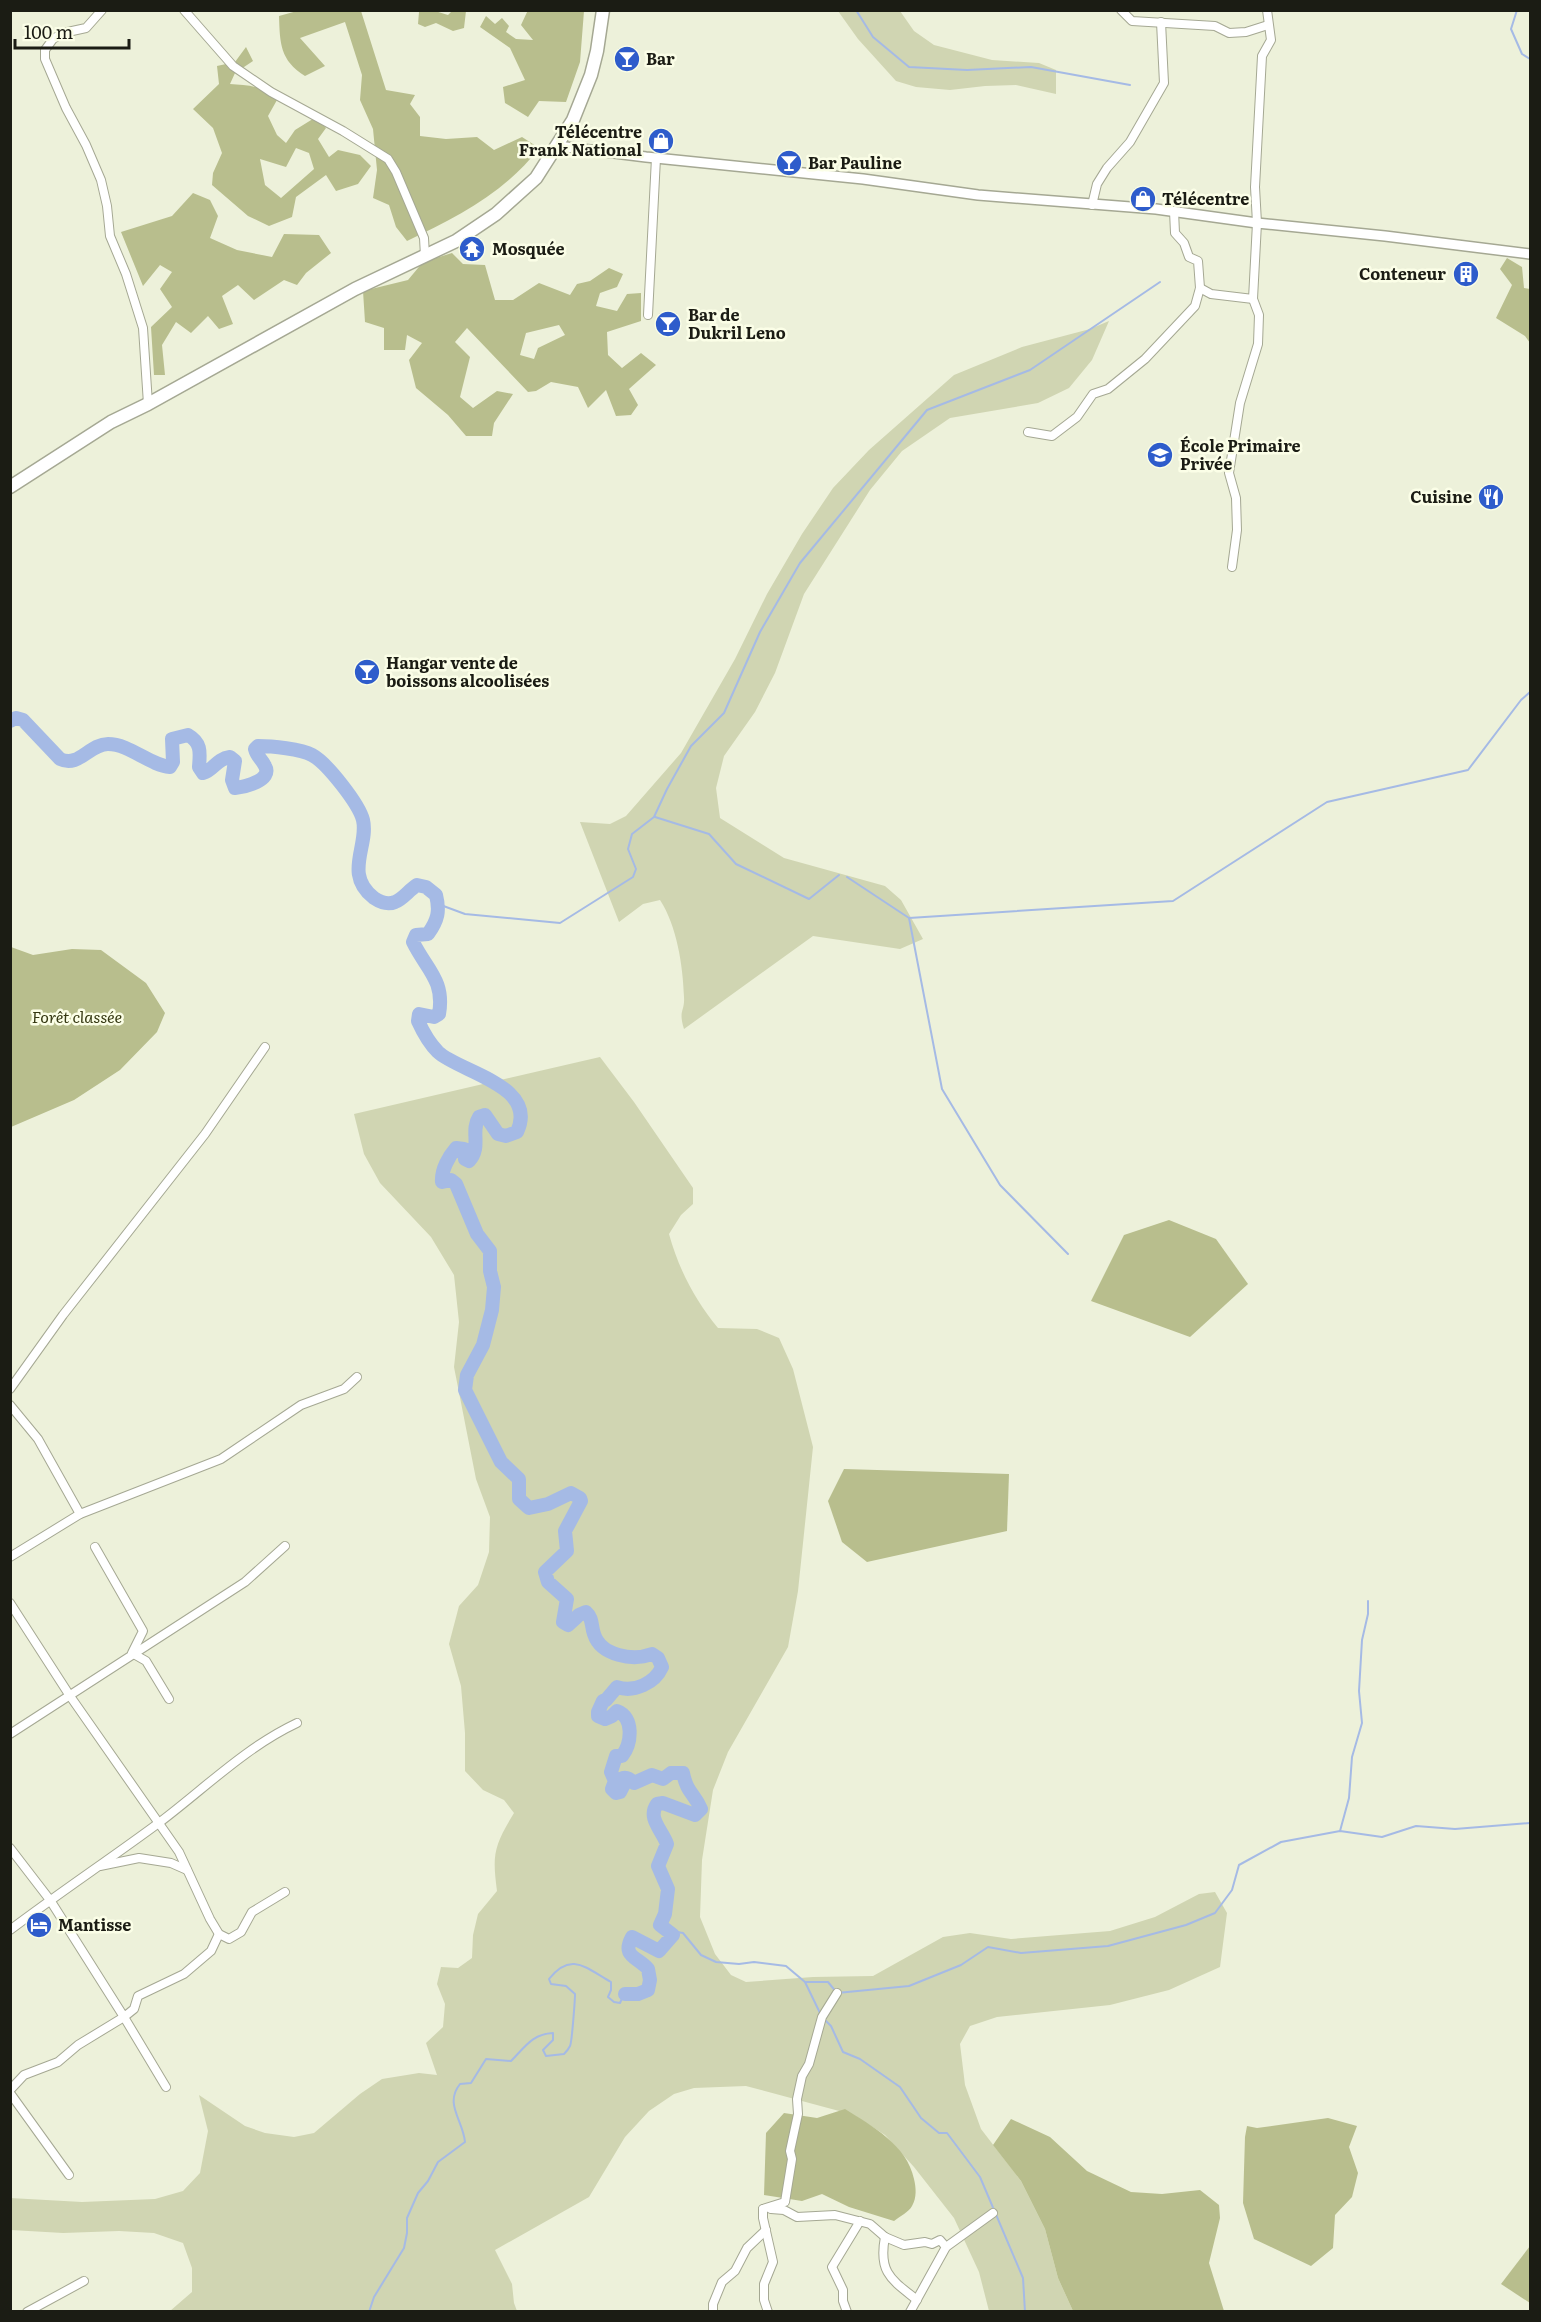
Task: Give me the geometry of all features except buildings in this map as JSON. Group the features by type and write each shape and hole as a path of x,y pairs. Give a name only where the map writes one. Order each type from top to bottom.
{"highway":[{"path":"10,486 111,422 148,404 355,289 456,241 496,214 536,177 558,146 586,90 597,51 603,10"}],"street":[{"path":"102,10 86,28 63,33 53,39 45,50 45,59 101,180 110,236 126,274 143,328 148,404"},
{"path":"184,10 233,66 271,92 343,131 388,159 396,172 424,238 425,256"},
{"path":"1121,10 1132,21 1215,26 1229,33 1246,32 1268,25"},
{"path":"1232,567 1236,530 1236,498 1229,473 1240,403 1258,344 1259,315 1253,299 1257,223 1255,187 1262,56 1271,40 1267,10"},
{"path":"1092,205 1096,184 1130,142 1164,83 1161,22"},
{"path":"558,146 863,179 978,195 1174,212 1530,254"},
{"path":"648,315 656,158"},
{"path":"1028,432 1052,436 1077,417 1093,394 1108,389 1167,339 1195,306 1200,288 1198,261 1189,257 1184,243 1175,233 1174,212"},
{"path":"1200,288 1211,294 1253,299"},
{"path":"10,1389 63,1315 205,1134 265,1047"},
{"path":"10,1557 80,1514 221,1459 301,1405 344,1389 357,1377"},
{"path":"10,1405 38,1438 80,1514"},
{"path":"10,1734 245,1582 285,1546"},
{"path":"95,1547 142,1631 132,1653"},
{"path":"10,1603 70,1696 179,1852 219,1934 229,1939 241,1932 252,1912 285,1892"},
{"path":"132,1653 146,1661 169,1698"},
{"path":"10,1930 158,1823 252,1749 297,1723"},
{"path":"10,1848 50,1900 166,2086"},
{"path":"96,1867 139,1858 171,1863 187,1870"},
{"path":"69,2175 10,2091 24,2075 58,2062 78,2045 124,2017 134,2009 138,1996 184,1974 211,1951 219,1934"},
{"path":"763,2209 785,2202 792,2159 790,2151 798,2114 797,2099 802,2076 809,2064 822,2017 837,1993"},
{"path":"763,2209 784,2210 797,2217 835,2215 870,2224 885,2237 904,2245 925,2242 932,2244 940,2240 946,2247"},
{"path":"763,2209 762,2218 773,2262 764,2284 764,2301 768,2312"},
{"path":"910,2312 946,2247 993,2213"},
{"path":"848,2312 843,2301 843,2290 832,2267 860,2221"},
{"path":"713,2312 713,2304 722,2282 735,2271 747,2248 766,2230"},
{"path":"885,2237 884,2260 890,2278 917,2300"},
{"path":"27,2312 84,2282"}],"green space":[{"path":"528,10 584,11 580,62 566,102 539,101 528,117 505,103 503,87 525,80 510,48 480,27 486,16 495,24 502,18 509,26 506,32 516,39 533,40 521,25"},
{"path":"297,11 361,11 386,90 415,95 410,104 420,117 420,136 446,139 477,137 494,150 522,137 539,148 526,164 495,191 462,213 407,241 396,227 389,205 373,198 377,170 373,129 360,100 362,75 345,22 300,38 325,66 305,76 286,57 280,35 279,16"},
{"path":"412,11 435,11 448,15 452,11 466,11 464,28 453,31 436,23 425,27 418,24 419,12"},
{"path":"838,11 900,11 914,31 934,45 992,60 1039,63 1056,70 1056,94 1016,85 950,90 916,87 896,81 858,39"},
{"path":"246,47 253,61 235,73 230,84 262,89 273,95 277,100 268,116 277,135 286,143 295,130 316,117 326,128 318,139 329,157 338,150 360,155 371,166 358,184 336,191 326,175 296,197 292,217 269,226 248,216 212,185 213,173 222,153 213,128 193,109 219,84 217,66 235,62","holes":["296,148 309,153 314,169 281,198 265,185 260,159 286,167"]},
{"path":"193,193 210,200 218,216 210,238 237,250 272,257 284,234 319,235 331,253 306,273 297,285 284,280 254,300 238,285 222,296 233,324 219,329 208,316 191,333 176,322 162,345 165,375 154,375 151,327 172,307 160,289 172,272 160,265 143,286 121,232 172,216"},
{"path":"452,253 463,264 485,265 495,300 513,300 539,283 570,295 577,284 590,281 609,268 623,274 617,287 600,293 596,306 617,311 627,294 641,293 641,321 607,332 608,355 622,368 641,353 656,365 629,389 638,405 631,415 616,416 606,390 588,408 578,387 551,382 536,391 528,392 467,328 455,342 470,357 460,397 473,408 497,391 513,394 494,423 492,436 466,436 448,415 416,388 409,360 422,343 407,335 405,350 384,350 384,328 365,322 363,291 408,280 423,262","holes":["559,325 565,335 538,348 534,359 520,355 526,333"]},
{"path":"1507,258 1522,267 1524,288 1530,289 1530,343 1525,336 1496,318 1512,285 1500,269"},
{"path":"1109,321 1092,360 1069,388 1038,403 950,418 902,451 870,490 804,594 775,673 755,712 724,756 716,788 720,818 784,858 885,886 901,900 923,939 900,949 813,936 684,1029 682,972 675,934 666,910 660,900 643,904 619,922 580,822 610,824 626,816 681,753 735,659 767,594 802,534 833,488 869,450 954,375 1022,347 1090,329"},
{"name":"Forêt classée","path":"11,947 33,955 72,949 101,950 146,983 165,1013 157,1032 120,1070 74,1100 11,1127"},
{"path":"600,1057 693,1188 693,1204 681,1215 669,1234 689,1284 702,1307 718,1328 757,1329 779,1338 793,1369 813,1447 798,1591 788,1647 728,1752 713,1790 702,1860 700,1917 715,1954 731,1975 746,1982 813,1977 873,1976 943,1937 970,1933 1011,1939 1110,1931 1155,1917 1199,1894 1215,1892 1227,1913 1220,1967 1169,1990 1110,2005 997,2017 970,2026 960,2044 965,2085 981,2129 1021,2181 1045,2229 1058,2278 1073,2311 989,2311 979,2272 954,2218 914,2167 885,2135 854,2115 746,2086 694,2088 674,2094 649,2111 625,2137 589,2197 495,2250 512,2284 517,2311 170,2311 192,2292 192,2268 183,2243 154,2233 119,2231 63,2233 11,2230 10,2198 82,2202 155,2199 183,2191 200,2173 208,2131 199,2095 245,2126 265,2133 294,2137 314,2133 360,2094 382,2079 419,2073 437,2075 426,2043 443,2027 445,2004 437,1984 441,1967 458,1968 472,1958 473,1935 478,1914 497,1891 496,1850 514,1813 504,1800 483,1790 465,1771 461,1686 449,1644 459,1606 478,1585 489,1552 490,1517 476,1479 454,1367 459,1322 454,1275 431,1237 380,1183 364,1154 354,1114"},
{"path":"1169,1220 1216,1239 1248,1284 1190,1337 1091,1301 1124,1235"},
{"path":"844,1469 1009,1474 1007,1531 867,1562 842,1542 828,1501"},
{"path":"845,2109 866,2122 896,2146 910,2167 915,2185 915,2200 909,2210 894,2221 849,2207 822,2194 802,2201 764,2195 766,2133 784,2113 817,2118"},
{"path":"1328,2118 1357,2126 1349,2147 1358,2173 1352,2197 1335,2215 1333,2248 1311,2266 1254,2239 1243,2203 1245,2137 1247,2126 1257,2128"},
{"path":"1011,2119 1050,2137 1087,2171 1131,2192 1162,2194 1200,2190 1219,2205 1220,2218 1209,2263 1224,2311 1073,2311 1058,2278 1045,2229 1021,2181 993,2145"},
{"path":"1530,2246 1530,2303 1501,2284"}],"waterway":[{"path":"856,10 873,37 909,67 967,70 1031,67 1130,85"},
{"path":"1517,10 1511,29 1522,54 1530,59"},
{"path":"438,904 465,914 560,923 633,877 636,869 628,849 632,834 654,817 691,746 724,713 760,632 800,563 927,410 1030,370 1160,282"},
{"path":"847,877 909,918 1173,901 1327,802 1468,770 1521,700 1530,692"},
{"path":"10,721 16,718 23,720 60,759 67,761 79,758 101,745 108,744 124,747 155,763 170,767 173,762 172,739 188,735 198,745 199,767 203,773 225,758 230,757 235,761 232,780 235,788 257,782 265,775 265,766 255,749 258,746 286,748 312,755 334,775 363,820 364,830 358,870 365,889 374,898 387,903 398,901 417,885 426,887 436,895 438,911 434,924 428,934 416,935 413,942 437,983 439,1014 434,1017 419,1014 418,1021 438,1052 507,1091 517,1102 521,1116 517,1132 506,1136 498,1134 485,1115 479,1117 475,1128 476,1145 473,1156 469,1161 465,1159 464,1149 456,1148 444,1168 442,1182 451,1180 456,1184 477,1234 490,1251 490,1271 494,1287 492,1310 483,1345 467,1375 465,1390 501,1462 519,1479 519,1499 529,1508 548,1504 571,1493 580,1498 581,1501 565,1531 567,1551 545,1572 548,1582 567,1599 563,1622 568,1625 586,1612 591,1619 594,1634 603,1647 610,1652 627,1657 652,1654 658,1658 662,1667 654,1678 637,1688 617,1687 603,1701 598,1712 598,1716 605,1719 617,1711 623,1714 629,1724 628,1744 622,1756 616,1756 611,1772 615,1781 612,1789 616,1793 620,1792 623,1778 628,1778 634,1783 652,1775 663,1779 671,1773 683,1773 701,1809 695,1815 663,1803 657,1804 654,1809 654,1819 667,1844 658,1866 668,1889 665,1914 660,1925 673,1935 659,1951 632,1937 628,1949 632,1956 648,1969 650,1980 648,1990 638,1994 625,1994"},
{"path":"655,817 709,834 736,864 809,899 839,875"},
{"path":"909,918 942,1089 1000,1185 1068,1254"},
{"path":"1340,1831 1349,1798 1352,1757 1362,1723 1359,1691 1362,1640 1368,1614 1368,1601"},
{"path":"805,1982 828,1982 837,1993 909,1986 961,1965 988,1947 1021,1953 1108,1946 1186,1925 1215,1913 1232,1890 1239,1865 1281,1842 1340,1831 1382,1837 1416,1826 1455,1829 1530,1823"},
{"path":"671,1931 683,1933 701,1955 716,1962 739,1964 754,1962 786,1966 805,1982 820,2013"},
{"path":"369,2312 374,2297 404,2248 407,2218 418,2193 428,2181 438,2162 465,2142 454,2105 454,2098 460,2084 471,2083 486,2059 511,2061 529,2042 546,2034 553,2033 553,2040 543,2050 546,2056 565,2053 571,2043 575,1994 566,1986 551,1984 549,1979 564,1966 579,1965 611,1982 608,1997 614,2002 620,2003 623,1996"},
{"path":"823,2018 831,2026 843,2052 860,2059 900,2087 921,2118 939,2133 947,2133 980,2177 1023,2278 1025,2312"}],"place":[{"name":"Bar","path":"627,59"},
{"name":"Télécentre Frank National","path":"661,141"},
{"name":"Bar Pauline","path":"789,163"},
{"name":"Télécentre","path":"1143,199"},
{"name":"Mosquée","path":"472,249"},
{"name":"Conteneur","path":"1466,274"},
{"name":"Bar de Dukril Leno","path":"668,324"},
{"name":"École Primaire Privée","path":"1160,455"},
{"name":"Cuisine","path":"1491,497"},
{"name":"Hangar vente de boissons alcoolisées","path":"367,672"},
{"name":"Mantisse","path":"39,1925"}]}
